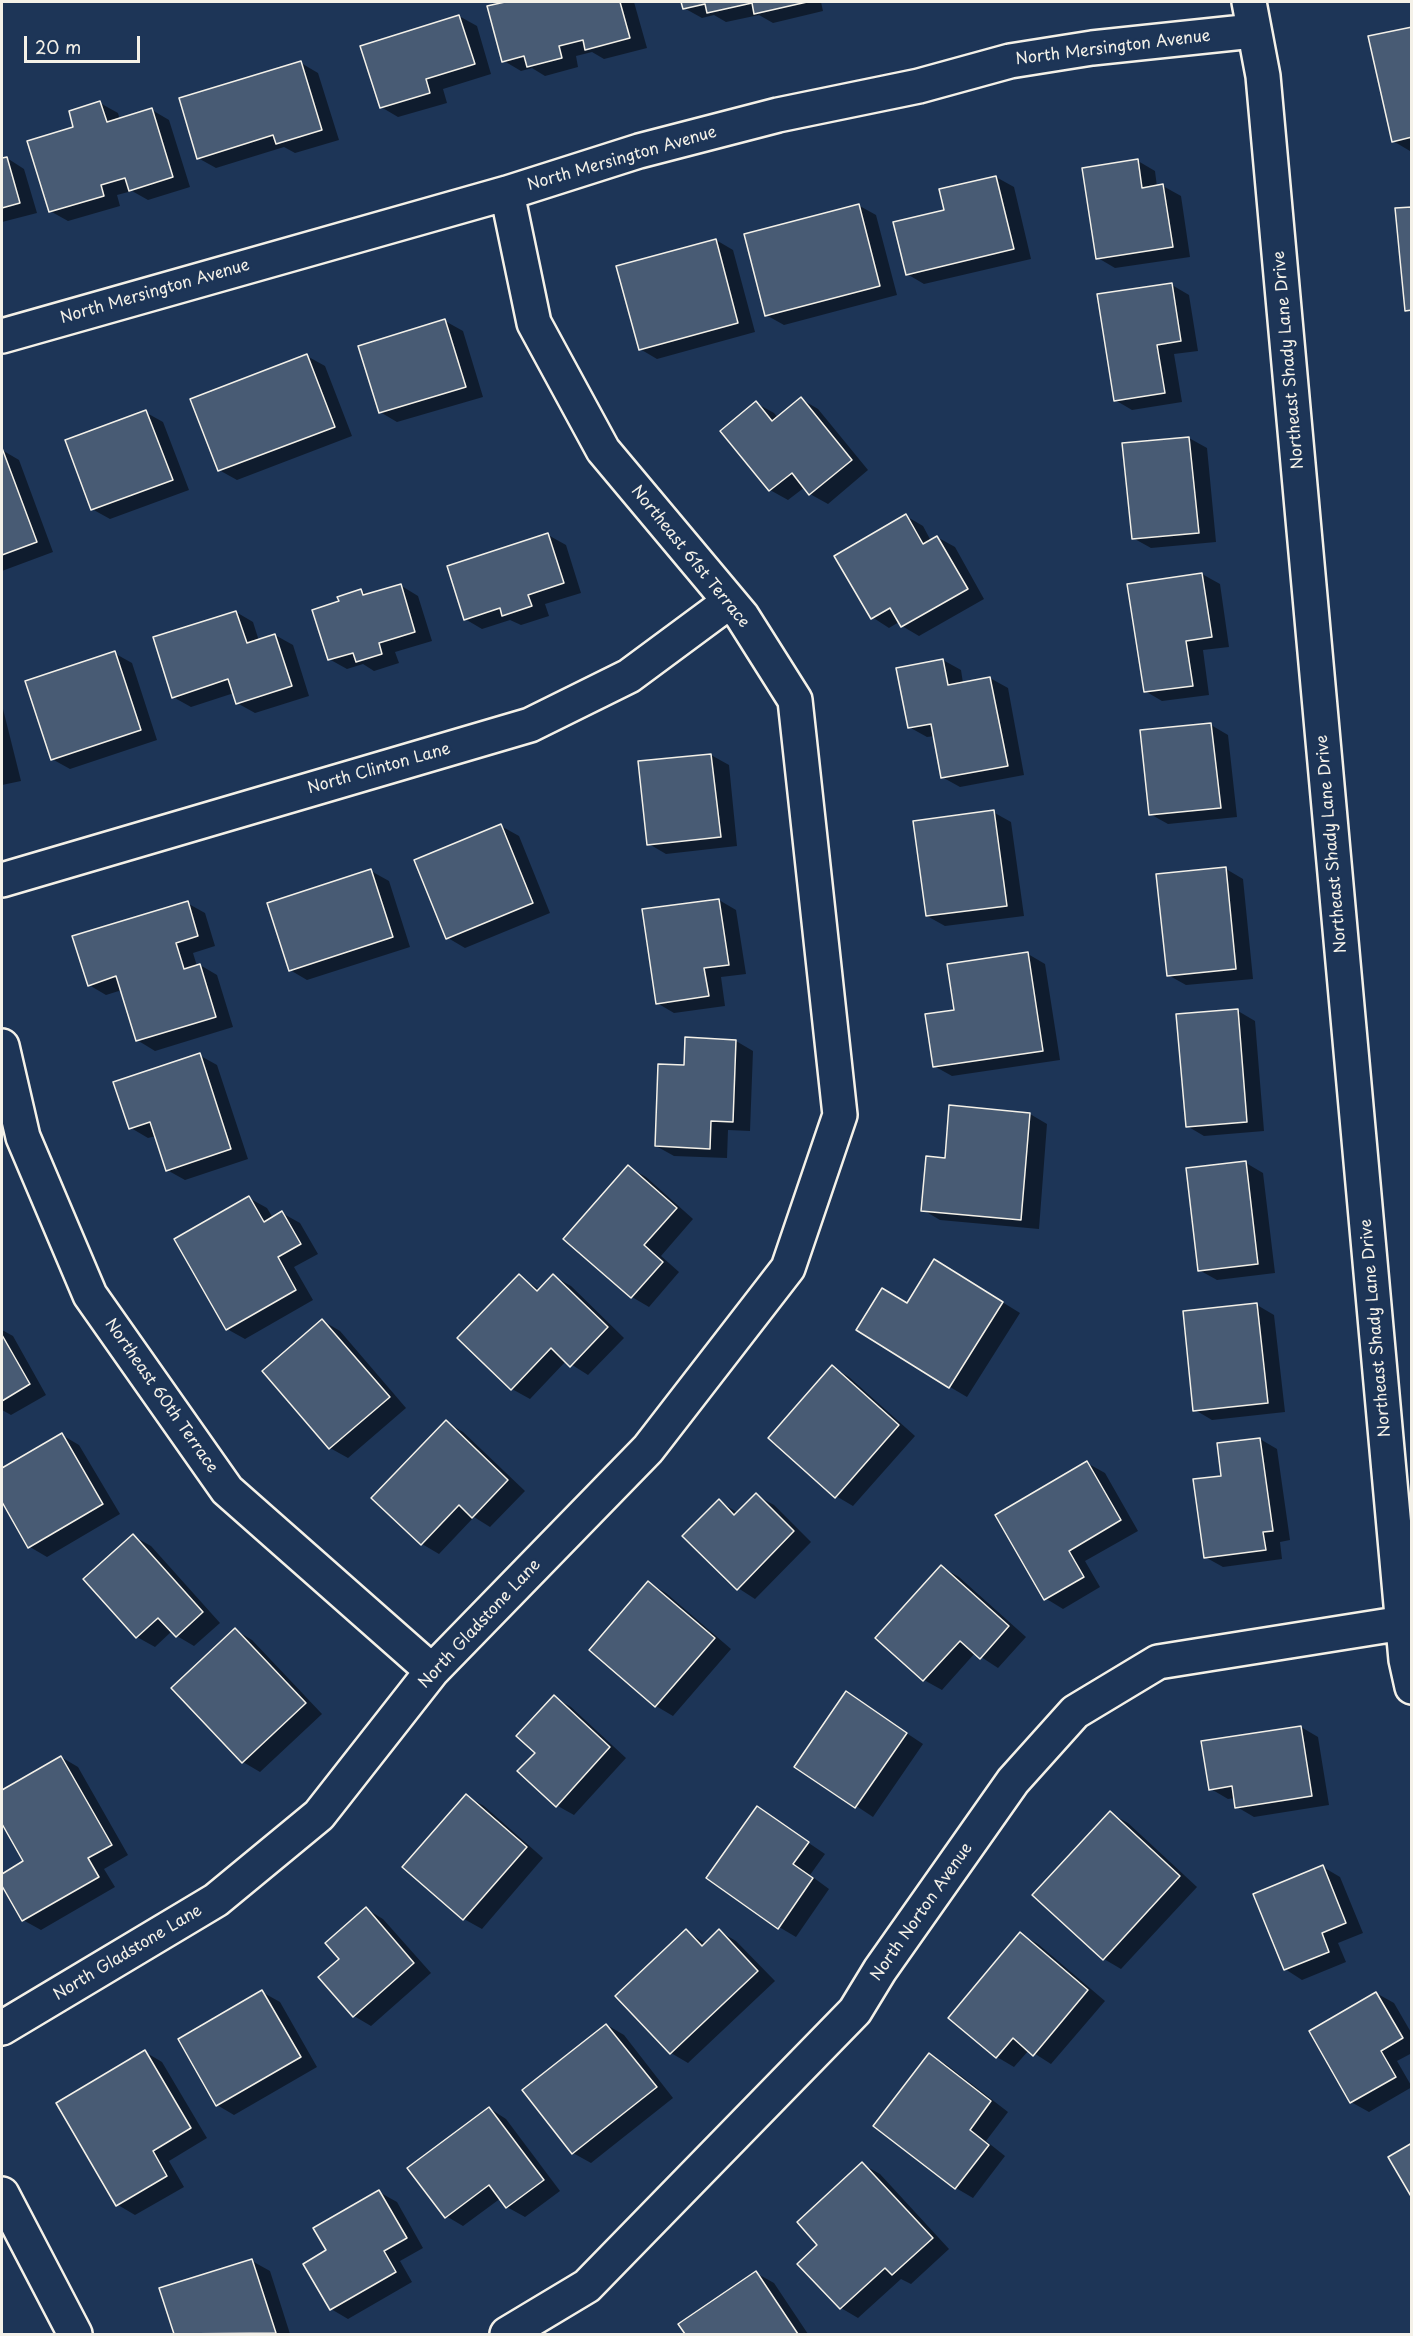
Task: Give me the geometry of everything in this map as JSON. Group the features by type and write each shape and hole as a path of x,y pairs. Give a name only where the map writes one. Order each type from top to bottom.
{"street":[{"name":"North Mersington Avenue","path":"2,336 507,193 650,148 778,115 920,86 1010,61 1092,48 1251,16"},
{"name":"Northeast Shady Lane Drive","path":"1251,16 1263,76 1406,1660 1412,1687"},
{"name":"Northeast 61st Terrace","path":"507,193 534,323 603,450 742,616 795,700 840,1115"},
{"name":"North Clinton Lane","path":"2,880 530,725 629,676 729,602"},
{"name":"Northeast 60th Terrace","path":"2,1046 23,1137 90,1295 227,1490 432,1671"},
{"name":"North Gladstone Lane","path":"2,2028 216,1900 320,1815 432,1671 648,1449 788,1268 840,1115"},
{"name":"North Norton Avenue","path":"507,2334 587,2286 855,2011 880,1970 1013,1781 1075,1712 1158,1662 1403,1623"},
{"path":"2,2194 75,2334"}],"building":[{"path":"505,2 620,2 630,38 585,50 583,40 559,46 562,58 527,67 524,56 502,62 487,6"},
{"path":"681,2 807,2 754,14 752,3 707,13 705,4 683,9"},
{"path":"459,15 475,64 426,79 430,93 380,108 360,46"},
{"path":"1412,27 1412,137 1392,142 1368,36"},
{"path":"301,61 322,130 276,144 273,135 197,159 179,98"},
{"path":"100,101 107,122 152,108 173,177 129,191 125,178 101,185 104,196 49,212 27,141 73,127 69,111"},
{"path":"7,157 20,203 2,208 2,158"},
{"path":"1138,159 1142,188 1163,184 1173,247 1096,259 1082,168"},
{"path":"996,176 1014,249 906,275 893,222 944,210 939,189"},
{"path":"859,204 880,286 765,316 744,234"},
{"path":"1412,207 1412,310 1405,311 1395,208"},
{"path":"716,239 738,323 639,350 616,266"},
{"path":"1172,283 1181,341 1157,345 1165,393 1114,401 1097,294"},
{"path":"445,319 466,387 379,413 358,346"},
{"path":"307,354 335,427 218,471 190,399"},
{"path":"801,397 852,460 809,495 792,473 769,491 720,431 756,401 772,421"},
{"path":"146,410 173,480 91,510 65,440"},
{"path":"1189,437 1199,533 1132,539 1122,443"},
{"path":"2,448 37,542 2,555"},
{"path":"906,514 923,544 937,536 968,589 901,627 890,608 871,619 834,556"},
{"path":"548,533 564,583 528,595 532,606 502,616 500,608 464,620 447,566"},
{"path":"1202,573 1212,637 1186,641 1193,686 1144,692 1127,584"},
{"path":"401,584 415,632 379,643 382,654 356,662 353,653 328,660 312,610 339,601 337,597 361,589 363,595"},
{"path":"236,611 247,643 275,634 292,686 236,704 228,679 172,698 153,637"},
{"path":"115,651 141,730 51,760 25,681"},
{"path":"943,659 948,685 990,677 1008,766 941,778 931,724 908,728 896,668"},
{"path":"1211,723 1221,808 1149,815 1140,730"},
{"path":"711,754 721,837 647,845 638,761"},
{"path":"994,810 1007,906 926,916 913,821"},
{"path":"501,824 533,903 446,939 414,860"},
{"path":"1226,867 1236,969 1167,976 1156,874"},
{"path":"371,869 393,937 289,971 267,903"},
{"path":"719,899 729,965 704,968 709,996 656,1004 642,909"},
{"path":"188,901 198,936 176,943 184,969 200,964 216,1017 136,1041 116,976 88,986 72,936"},
{"path":"1028,952 1043,1051 933,1067 925,1014 954,1010 947,964"},
{"path":"1238,1009 1247,1122 1186,1127 1176,1014"},
{"path":"685,1037 736,1040 733,1122 711,1121 710,1149 655,1146 658,1064 684,1065"},
{"path":"200,1053 231,1149 166,1171 150,1122 129,1129 113,1082"},
{"path":"949,1105 1030,1113 1021,1220 921,1211 926,1156 945,1158"},
{"path":"1246,1161 1258,1264 1198,1271 1186,1168"},
{"path":"628,1165 677,1208 644,1245 663,1262 631,1298 563,1239"},
{"path":"249,1196 264,1222 282,1211 301,1244 278,1257 296,1290 226,1330 174,1239"},
{"path":"934,1259 1003,1302 949,1388 856,1330 882,1288 907,1303"},
{"path":"519,1274 537,1291 553,1274 608,1327 570,1367 551,1348 511,1390 457,1338"},
{"path":"1257,1303 1268,1403 1193,1411 1183,1311"},
{"path":"322,1319 390,1397 329,1449 262,1371"},
{"path":"2,1335 30,1384 2,1401"},
{"path":"832,1365 899,1425 835,1498 768,1438"},
{"path":"446,1420 508,1480 472,1518 459,1505 421,1545 371,1498"},
{"path":"62,1433 103,1504 28,1548 2,1502 2,1468"},
{"path":"1260,1438 1273,1531 1263,1532 1266,1550 1204,1558 1193,1479 1221,1476 1217,1443"},
{"path":"1087,1461 1121,1520 1069,1551 1084,1577 1044,1600 995,1515"},
{"path":"756,1493 794,1531 737,1590 682,1536 719,1499 734,1515"},
{"path":"133,1534 203,1612 176,1637 158,1618 136,1638 83,1579"},
{"path":"941,1565 1009,1626 980,1659 960,1641 923,1681 875,1638"},
{"path":"648,1581 715,1638 655,1707 589,1650"},
{"path":"235,1628 306,1703 242,1763 171,1688"},
{"path":"846,1691 907,1733 855,1808 794,1767"},
{"path":"554,1695 610,1747 556,1807 517,1771 535,1753 516,1736"},
{"path":"1301,1726 1312,1796 1235,1808 1232,1786 1209,1790 1201,1741"},
{"path":"61,1756 112,1845 88,1858 99,1877 22,1921 2,1886 2,1874 23,1861 2,1824 2,1790"},
{"path":"466,1794 527,1847 463,1920 402,1867"},
{"path":"757,1806 809,1842 793,1864 813,1878 778,1929 706,1878"},
{"path":"1110,1811 1180,1876 1103,1960 1032,1895"},
{"path":"1323,1865 1346,1923 1322,1933 1329,1952 1284,1970 1253,1894"},
{"path":"366,1907 414,1963 353,2017 318,1977 339,1959 325,1943"},
{"path":"686,1929 702,1946 719,1929 758,1971 670,2054 615,1996"},
{"path":"1020,1932 1088,1990 1033,2056 1013,2038 996,2058 948,2018"},
{"path":"262,1990 301,2057 216,2106 178,2039"},
{"path":"1376,1992 1403,2038 1381,2051 1396,2077 1350,2103 1309,2031"},
{"path":"606,2024 657,2087 572,2154 522,2090"},
{"path":"145,2050 191,2128 153,2151 167,2176 116,2206 56,2103"},
{"path":"929,2053 991,2101 970,2130 989,2145 955,2189 873,2126"},
{"path":"489,2107 544,2180 506,2208 489,2185 445,2218 407,2168"},
{"path":"1412,2143 1412,2198 1388,2157"},
{"path":"862,2162 933,2238 892,2275 885,2268 840,2309 797,2264 817,2245 797,2222"},
{"path":"379,2190 407,2238 384,2251 396,2272 330,2310 303,2264 326,2250 313,2228"},
{"path":"252,2259 276,2333 174,2334 159,2288"},
{"path":"756,2271 798,2334 685,2334 678,2324"}]}
